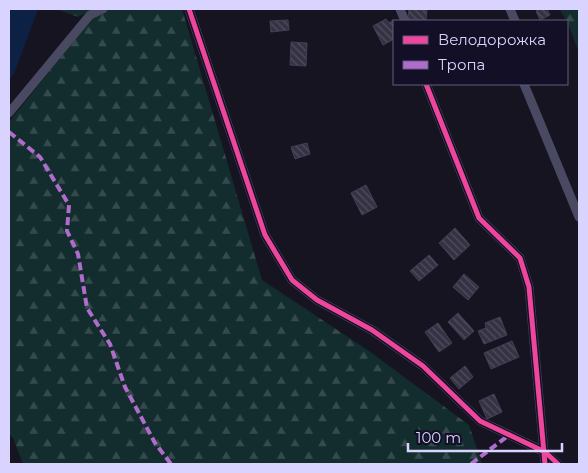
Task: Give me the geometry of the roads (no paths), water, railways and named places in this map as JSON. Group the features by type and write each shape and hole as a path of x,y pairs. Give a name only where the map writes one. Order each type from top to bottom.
{"street":[{"path":"9,113 90,15 103,9"},
{"path":"189,9 265,235 292,280 317,300 372,330 422,366 480,421 546,452 558,464"},
{"path":"426,85 479,218 520,258 529,287 546,452 545,464"},
{"path":"524,85 579,217"}],"water":[{"path":"9,9 38,9 14,74 9,79"}]}
